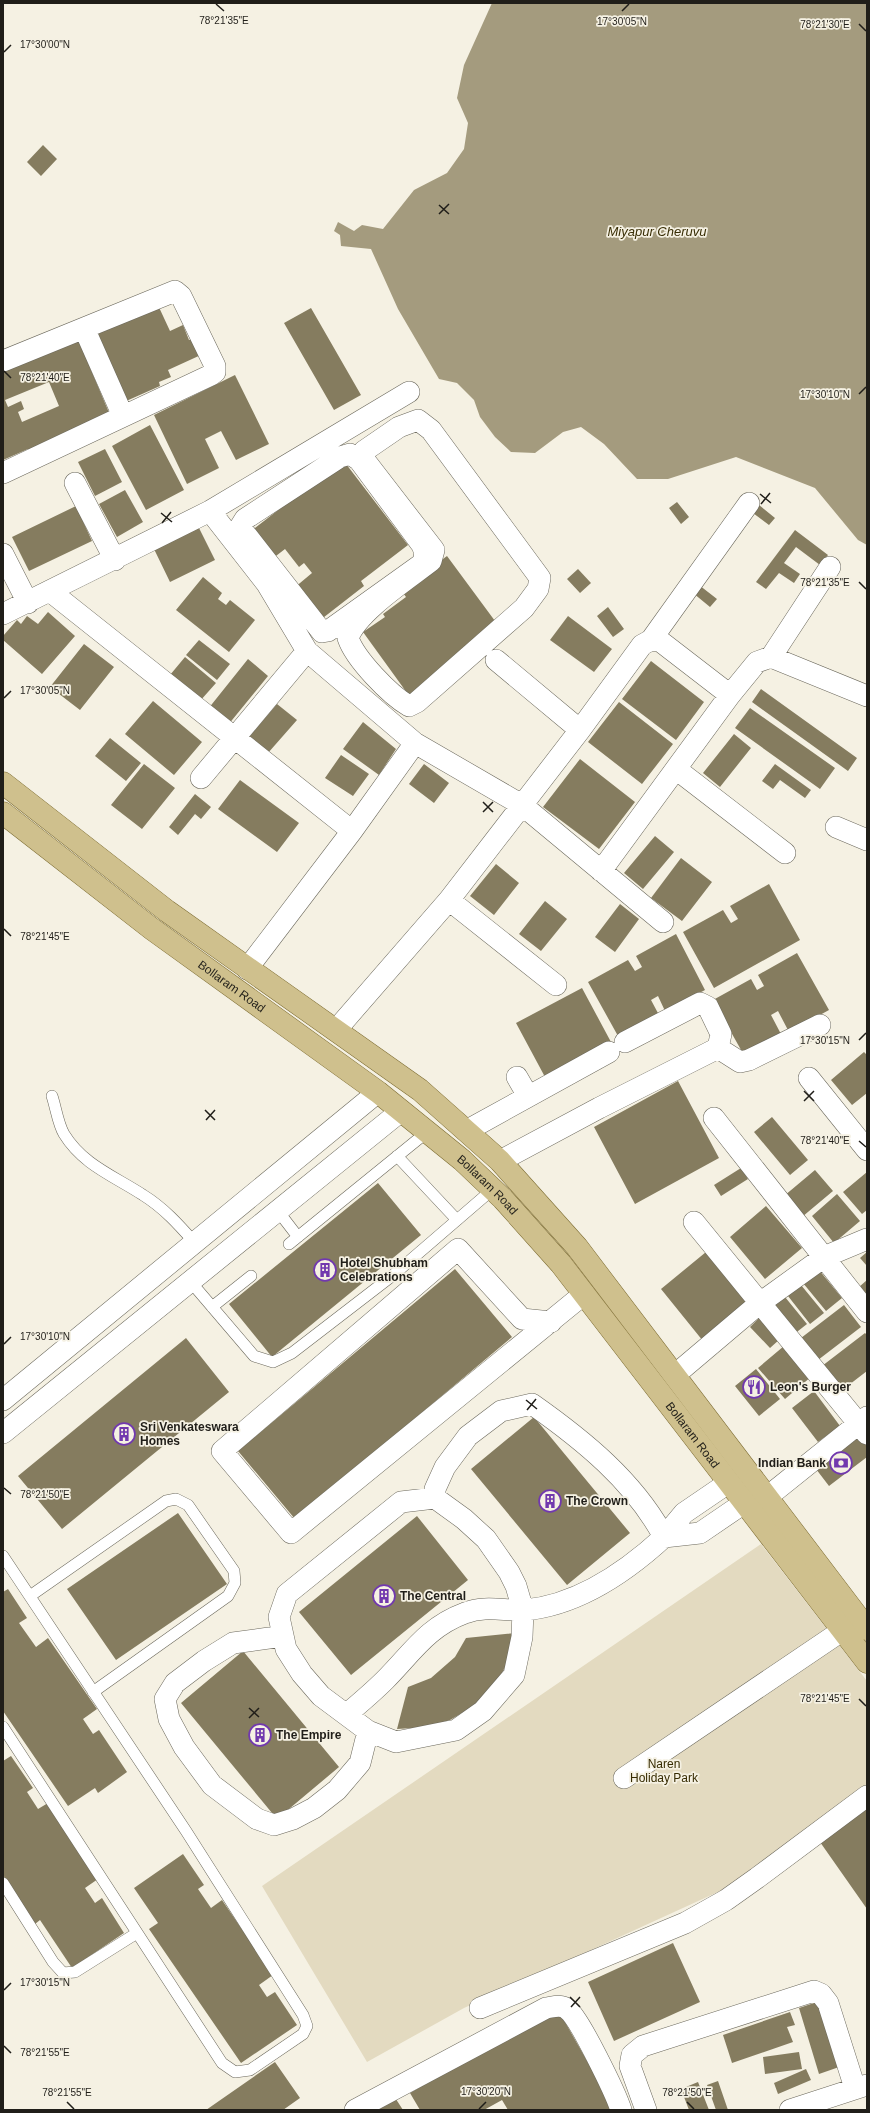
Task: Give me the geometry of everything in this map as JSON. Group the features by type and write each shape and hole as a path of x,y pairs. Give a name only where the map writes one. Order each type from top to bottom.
{"main road":[{"name":"Bollaram Road","path":"3,783 167,911 420,1090 500,1161 577,1247 676,1374 766,1498 867,1629"},
{"name":"Bollaram Road","path":"3,814 152,929 378,1092 493,1189 561,1264 867,1662"}],"street":[{"path":"3,361 175,291 181,296 215,366 214,372 211,375 3,473"},
{"path":"84,328 123,416"},
{"path":"3,614 51,592 210,511 408,392"},
{"path":"394,725 409,706 417,702 524,608 538,589 540,578 430,430 418,420 399,427 364,451 363,458 434,550 431,561 367,612 350,633 348,638 350,644 370,671 398,700 409,706"},
{"path":"210,511 278,575 316,626 322,632 328,631 423,563 425,553 422,545 359,460 350,454 340,457 244,519 240,527 278,575 307,651 415,743 522,805 663,922"},
{"path":"75,483 115,560"},
{"path":"336,1030 449,900 580,730 642,645 651,640 749,503"},
{"path":"3,554 28,603"},
{"path":"601,871 730,695 757,662 771,657 830,567"},
{"path":"51,592 352,831"},
{"path":"651,640 660,641 730,695"},
{"path":"201,778 307,651"},
{"path":"771,657 867,696"},
{"path":"496,660 580,730"},
{"path":"351,689 370,671"},
{"path":"247,969 352,831 415,743"},
{"path":"676,769 785,854"},
{"path":"836,827 867,840"},
{"path":"449,900 556,985"},
{"path":"466,1131 617,1047 700,1003 708,1007 721,1034 718,1048"},
{"path":"718,1048 740,1062 749,1060 820,1025"},
{"path":"500,1161 599,1108 718,1048"},
{"path":"517,1076 528,1096"},
{"path":"809,1078 867,1150"},
{"path":"3,1400 378,1092"},
{"path":"3,1433 401,1111"},
{"path":"714,1118 867,1312"},
{"path":"694,1222 760,1303 864,1425 766,1498"},
{"path":"676,1374 760,1303 824,1257 867,1239"},
{"path":"551,1322 522,1319 458,1249 222,1450 291,1533 551,1322 584,1294"},
{"path":"435,1498 435,1489 445,1466 468,1436 501,1411 532,1404 567,1428 622,1479 652,1514 664,1537"},
{"path":"347,1714 386,1679 411,1649 440,1624 466,1612 486,1608 523,1610 549,1606 607,1581 644,1556 664,1537 684,1513 728,1483"},
{"path":"435,1498 464,1519 486,1539 516,1586 523,1610 522,1638 514,1675 483,1711 456,1730 396,1742 368,1731 321,1696 302,1674 286,1649 279,1617 288,1594 401,1502 435,1498"},
{"path":"664,1537 700,1533 744,1503"},
{"path":"624,1778 843,1630"},
{"path":"283,1636 233,1643 204,1661 175,1683 165,1699 169,1719 184,1747 212,1785 257,1819 274,1825 293,1819 314,1808 337,1790 360,1763 368,1731"},
{"path":"480,2008 685,1923 726,1900 867,1796"},
{"path":"646,2110 630,2066 632,2055 643,2046 814,1991 821,1994 828,2003 861,2086 790,2110"},
{"path":"355,2110 546,2008 558,2006 566,2008 571,2012 584,2030 621,2110"}],"lane":[{"path":"52,1096 63,1133 80,1155 98,1169 144,1195 173,1218 195,1243"},
{"path":"289,1244 427,1132"},
{"path":"397,1156 456,1220"},
{"path":"190,1281 254,1356 273,1362 292,1353 392,1276 493,1189"},
{"path":"278,1211 298,1237"},
{"path":"212,1307 251,1276"},
{"path":"30,1596 166,1501 176,1499 188,1505 234,1571 235,1583 228,1596 94,1692"},
{"path":"3,1556 6,1568 30,1596 94,1692 186,1831 303,2015 307,2026 303,2034 250,2070 235,2072 222,2063 138,1933 7,1741 3,1727"},
{"path":"3,1883 53,1962 63,1973 75,1972 138,1933"}],"green space":[{"name":"Naren Holiday Park","path":"761,1544 867,1681 867,1784 731,1886 464,2008 367,2062 262,1886"}],"water":[{"name":"Miyapur Cheruvu","path":"492,3 867,3 867,545 858,540 815,488 736,457 668,479 637,479 604,444 581,427 563,432 535,453 511,452 495,437 480,417 474,400 457,383 439,379 398,309 371,249 341,246 340,235 334,231 338,222 354,231 362,225 383,229 414,190 447,173 464,149 468,123 457,98 464,65"}],"building":[{"path":"43,145 57,159 41,176 27,162"},
{"path":"157,303 170,331 183,325 189,340 196,338 203,354 168,370 171,377 159,382 160,386 124,402 92,331"},
{"path":"311,308 361,395 334,410 284,323"},
{"path":"78,339 110,415 31,456 28,449 3,460 3,371","holes":["49,382 59,406 22,422 18,412 24,409 21,401 8,407 5,400"]},
{"path":"235,375 269,444 236,460 221,431 205,439 219,468 187,484 154,415"},
{"path":"150,425 184,490 146,510 112,446"},
{"path":"105,449 122,482 95,496 78,462"},
{"path":"343,460 408,545 361,581 364,586 319,621 294,588 312,573 304,563 299,567 285,549 272,559 251,531"},
{"path":"125,490 143,522 117,537 99,504"},
{"path":"677,502 689,517 681,524 669,508"},
{"path":"759,505 775,518 769,525 753,513"},
{"path":"76,506 92,541 29,571 12,537"},
{"path":"199,528 215,560 170,582 154,549"},
{"path":"795,530 828,555 820,565 796,547 784,563 800,574 794,583 779,573 766,589 756,582"},
{"path":"447,556 495,621 476,636 479,640 410,697 363,632 385,617 383,614 406,597 401,590"},
{"path":"578,569 591,583 580,593 567,579"},
{"path":"203,577 222,593 218,599 226,605 230,600 255,620 229,652 176,610"},
{"path":"699,585 717,599 710,607 693,593"},
{"path":"608,607 624,629 613,637 597,616"},
{"path":"48,612 75,636 42,674 3,640 3,636 17,620 21,624 27,616 38,624"},
{"path":"568,616 612,649 594,672 550,640"},
{"path":"199,640 230,664 217,680 186,655"},
{"path":"84,644 114,667 80,710 50,687"},
{"path":"185,657 216,683 200,701 170,675"},
{"path":"248,659 268,676 228,725 208,709"},
{"path":"651,661 704,702 676,740 622,699"},
{"path":"761,689 857,758 848,771 752,702"},
{"path":"153,701 202,742 174,775 125,734"},
{"path":"619,702 673,744 642,784 588,742"},
{"path":"277,704 297,720 268,753 249,737"},
{"path":"750,708 835,768 820,789 735,728"},
{"path":"363,722 396,749 379,775 343,749"},
{"path":"734,734 751,748 720,787 703,773"},
{"path":"110,738 141,763 126,781 95,756"},
{"path":"341,755 369,774 353,796 325,778"},
{"path":"580,759 635,802 599,849 543,807"},
{"path":"144,764 175,788 142,829 111,805"},
{"path":"424,764 449,783 434,803 409,784"},
{"path":"775,764 811,790 805,798 780,780 773,789 762,781"},
{"path":"240,780 299,823 277,852 218,809"},
{"path":"195,794 211,807 201,819 195,814 178,835 169,827"},
{"path":"655,836 674,852 643,889 624,873"},
{"path":"681,858 712,882 682,921 651,898"},
{"path":"496,864 519,883 494,915 470,896"},
{"path":"769,884 800,940 714,988 683,932 723,910 731,923 738,919 730,906"},
{"path":"545,901 567,919 541,951 519,934"},
{"path":"620,904 639,919 615,952 595,937"},
{"path":"676,934 705,990 665,1011 658,996 651,1000 659,1015 618,1036 588,982 628,960 635,971 642,967 636,956"},
{"path":"797,953 829,1010 789,1032 778,1011 771,1015 782,1036 745,1057 713,1000 751,979 757,990 764,986 758,975"},
{"path":"582,988 611,1042 545,1077 516,1023"},
{"path":"864,1052 867,1055 867,1093 852,1105 831,1080"},
{"path":"678,1081 719,1158 635,1204 594,1127"},
{"path":"772,1117 808,1160 790,1175 754,1132"},
{"path":"741,1168 748,1179 721,1196 714,1185"},
{"path":"815,1170 833,1191 802,1217 784,1196"},
{"path":"867,1172 867,1210 862,1214 843,1192"},
{"name":"Hotel Shubham Celebrations","path":"378,1183 421,1235 272,1357 229,1304"},
{"path":"837,1194 860,1221 834,1243 812,1216"},
{"path":"766,1206 802,1248 765,1279 730,1237"},
{"path":"706,1252 749,1304 703,1341 661,1289"},
{"path":"867,1252 867,1266 860,1258"},
{"path":"455,1269 512,1337 295,1519 238,1451"},
{"path":"819,1270 842,1298 826,1311 803,1283"},
{"path":"867,1280 867,1297 859,1287"},
{"path":"801,1285 824,1313 810,1324 788,1296"},
{"path":"785,1297 807,1324 793,1335 771,1308"},
{"path":"844,1305 861,1327 818,1360 801,1338"},
{"path":"760,1317 780,1339 770,1348 750,1327"},
{"path":"865,1333 867,1335 867,1371 841,1391 822,1366"},
{"name":"Sri Venkateswara Homes","path":"186,1338 229,1392 62,1529 18,1476"},
{"path":"784,1346 812,1376 785,1399 758,1368"},
{"path":"756,1369 780,1399 759,1416 735,1386"},
{"path":"814,1391 840,1426 818,1442 792,1408"},
{"name":"The Crown","path":"534,1417 630,1533 567,1585 471,1469"},
{"path":"859,1435 867,1445 867,1457 829,1486 816,1469"},
{"path":"178,1513 227,1584 116,1660 67,1589"},
{"name":"The Central","path":"417,1516 468,1580 351,1675 299,1612"},
{"path":"8,1589 27,1618 19,1623 36,1647 48,1638 97,1709 83,1719 93,1734 99,1730 127,1772 98,1793 95,1788 68,1806 3,1711 3,1592"},
{"path":"515,1633 508,1662 494,1687 474,1706 450,1720 428,1727 397,1729 408,1687 431,1678 455,1657 466,1638"},
{"name":"The Empire","path":"243,1651 339,1767 277,1819 181,1703"},
{"path":"11,1756 33,1788 27,1792 38,1809 48,1803 98,1879 85,1888 95,1903 102,1898 124,1933 72,1968 40,1920 35,1924 3,1875 3,1761"},
{"path":"867,1809 867,1909 820,1842"},
{"path":"183,1854 204,1885 198,1889 211,1908 222,1900 273,1975 259,1985 267,1997 275,1992 297,2025 241,2063 149,1929 158,1923 134,1888"},
{"path":"673,1943 700,2002 614,2041 588,1982"},
{"path":"820,2001 842,2066 819,2074 799,2008"},
{"path":"557,2008 615,2110 508,2110 502,2100 484,2110 420,2110 410,2093"},
{"path":"790,2012 795,2025 787,2027 793,2042 732,2063 723,2035"},
{"path":"799,2052 802,2069 765,2074 763,2057"},
{"path":"275,2062 300,2098 283,2110 206,2110"},
{"path":"806,2069 811,2080 778,2094 774,2083"},
{"path":"718,2081 728,2110 716,2110 707,2085"},
{"path":"698,2082 709,2110 689,2110 681,2089"},
{"path":"392,2093 403,2110 364,2110"}],"place":[{"name":"Hotel Shubham Celebrations","path":"325,1270"},
{"name":"Leon's Burger","path":"754,1387"},
{"name":"Sri Venkateswara Homes","path":"124,1434"},
{"name":"Indian Bank","path":"841,1463"},
{"name":"The Crown","path":"550,1501"},
{"name":"The Central","path":"384,1596"},
{"name":"The Empire","path":"260,1735"}]}
